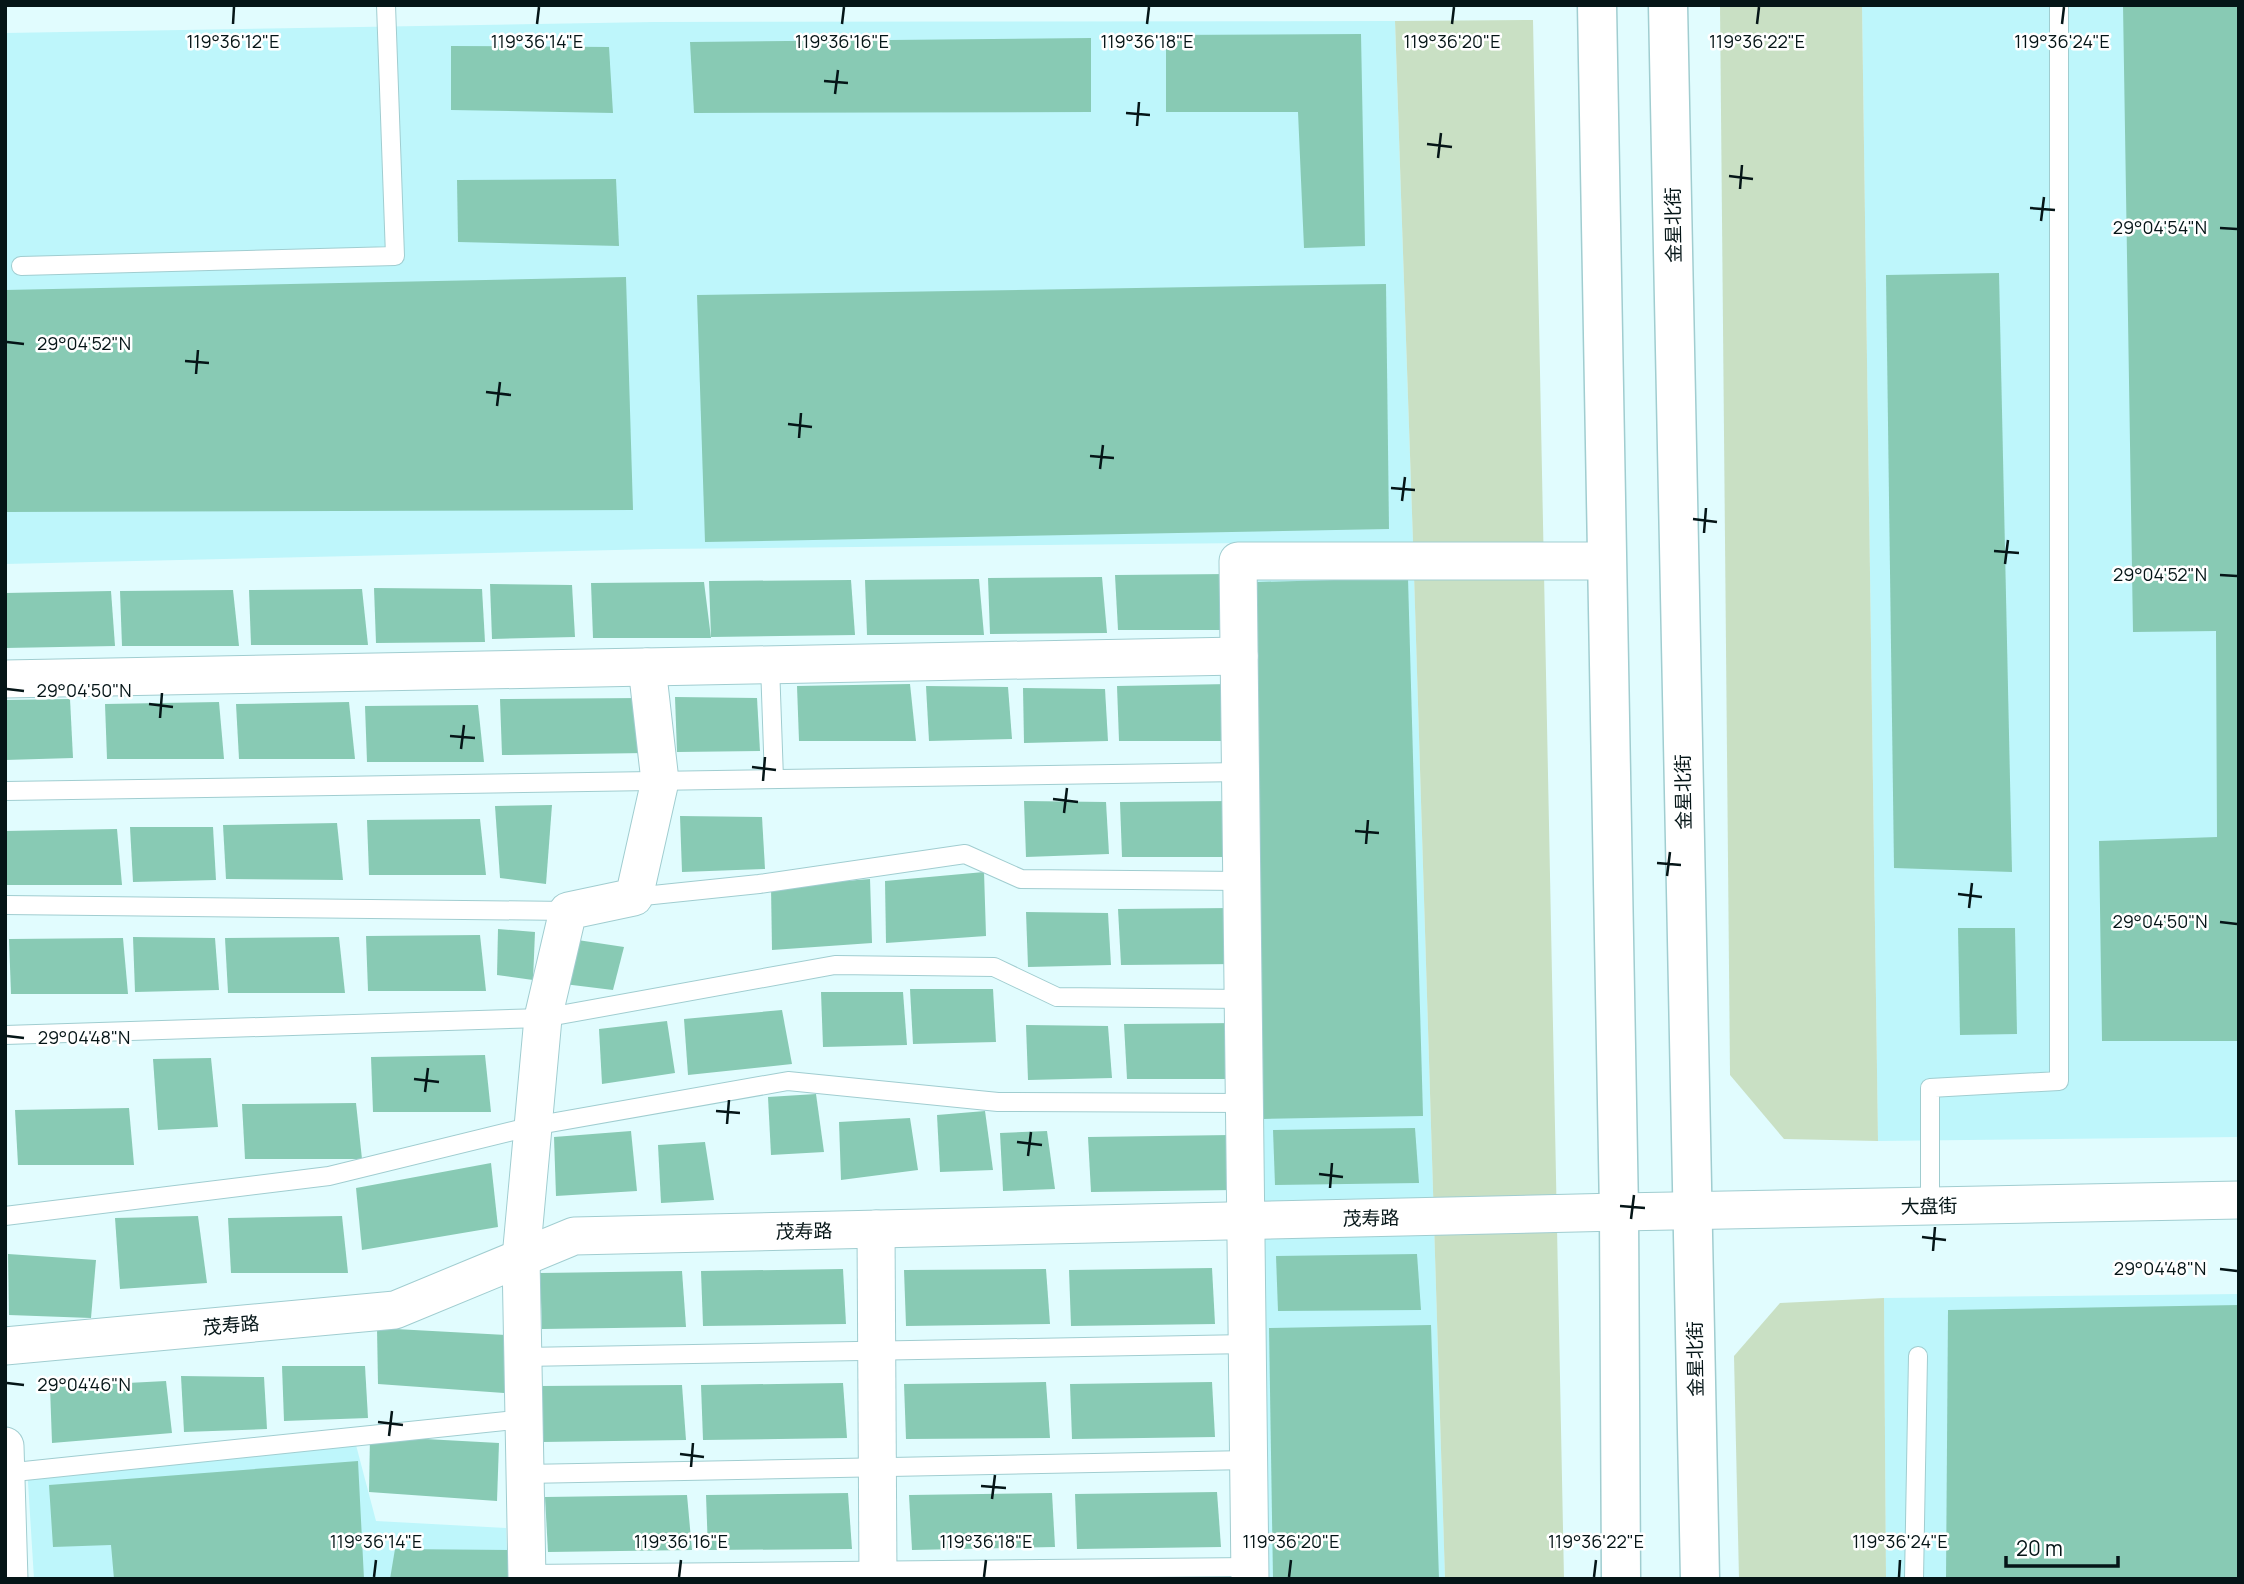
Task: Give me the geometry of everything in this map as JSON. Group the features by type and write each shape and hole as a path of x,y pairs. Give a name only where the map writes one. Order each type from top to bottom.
{"main road":[{"path":"1597,5 1619,1212 1620,1579"},
{"name":"金星北街","path":"1668,5 1700,1579"}],"street":[{"path":"1250,1573 1238,561 1607,561"},
{"path":"5,679 1239,656"},
{"path":"527,1576 521,1258 543,1018 568,911 634,897 660,781 647,667"},
{"name":"大盘街","path":"1619,1212 2239,1200"},
{"name":"茂寿路","path":"5,1346 395,1310 574,1236 1619,1212"},
{"path":"876,1229 878,1575"},
{"path":"5,1446 9,1579"}],"lane":[{"path":"21,266 395,256 386,5"},
{"path":"1930,1206 1930,1088 2059,1081 2059,5"},
{"path":"770,665 774,779"},
{"path":"5,791 1241,772"},
{"path":"634,897 759,884 965,854 1021,879 1242,881"},
{"path":"5,905 568,911"},
{"path":"5,1035 543,1018 835,965 994,967 1057,997 1243,999"},
{"path":"5,1216 329,1176 533,1126 788,1082 998,1102 1245,1102"},
{"path":"523,1357 1248,1344"},
{"path":"1914,1579 1918,1356"},
{"path":"6,1473 524,1419"},
{"path":"525,1474 1249,1460"},
{"path":"527,1576 1250,1573"}],"shaded area":[{"path":"1862,5 2239,5 2239,1137 1878,1141"},
{"path":"1395,21 1445,1579 1263,1579 1249,543 658,549 5,564 5,33 654,22"},
{"path":"2239,1294 2239,1579 1886,1579 1884,1298"},
{"path":"356,1445 376,1521 506,1528 508,1579 34,1579 27,1466"}],"green space":[{"path":"1720,5 1862,5 1878,1141 1784,1139 1730,1075"},
{"path":"1533,20 1564,1579 1445,1579 1395,21"},
{"path":"1884,1298 1886,1579 1739,1579 1734,1356 1780,1303"}],"building":[{"path":"2123,5 2239,5 2239,1041 2102,1041 2099,841 2217,837 2216,631 2133,632"},
{"path":"1361,34 1365,246 1304,248 1298,112 1166,112 1166,35"},
{"path":"1091,38 1091,112 694,113 690,42"},
{"path":"451,46 609,47 613,113 451,110"},
{"path":"616,179 619,246 458,242 457,180"},
{"path":"1999,273 2012,872 1894,868 1886,275"},
{"path":"626,277 633,510 5,512 5,290"},
{"path":"1386,284 1389,529 705,542 697,295"},
{"path":"1229,574 1234,630 1118,630 1115,575"},
{"path":"1102,577 1107,633 990,634 988,578"},
{"path":"1408,578 1423,1116 1263,1119 1257,582"},
{"path":"979,579 984,635 867,635 865,580"},
{"path":"851,580 855,635 711,637 709,581"},
{"path":"704,582 711,638 593,638 591,583"},
{"path":"490,584 572,585 575,637 492,639"},
{"path":"374,588 482,589 485,642 376,643"},
{"path":"362,589 368,645 251,645 249,590"},
{"path":"233,590 239,646 122,646 120,591"},
{"path":"111,591 115,646 5,648 5,593"},
{"path":"910,684 916,741 799,741 797,686"},
{"path":"1230,684 1236,741 1119,741 1117,686"},
{"path":"926,686 1008,687 1012,739 929,741"},
{"path":"1023,688 1105,689 1108,741 1024,743"},
{"path":"675,697 757,698 760,751 677,752"},
{"path":"642,698 646,753 502,755 500,699"},
{"path":"70,699 73,758 5,760 5,700"},
{"path":"219,702 224,759 107,759 105,704"},
{"path":"349,702 355,759 239,759 236,704"},
{"path":"478,705 484,762 367,762 365,706"},
{"path":"1024,801 1106,802 1109,854 1026,857"},
{"path":"1233,801 1239,857 1122,857 1120,802"},
{"path":"552,805 546,884 500,878 495,806"},
{"path":"680,816 762,817 765,869 682,872"},
{"path":"480,819 486,875 369,875 367,820"},
{"path":"337,823 343,880 226,879 223,825"},
{"path":"130,827 213,827 216,880 133,882"},
{"path":"117,829 122,885 5,885 5,831"},
{"path":"984,872 986,936 886,943 885,881"},
{"path":"870,879 872,943 772,950 771,887"},
{"path":"1232,908 1238,964 1121,965 1118,909"},
{"path":"1026,912 1108,913 1111,965 1028,967"},
{"path":"1958,928 2015,928 2017,1034 1960,1035"},
{"path":"498,929 535,932 533,980 497,975"},
{"path":"480,935 486,991 368,991 366,936"},
{"path":"133,937 215,938 219,990 135,992"},
{"path":"339,937 345,993 228,993 225,938"},
{"path":"123,938 128,994 11,994 9,939"},
{"path":"571,939 624,947 613,990 564,984"},
{"path":"910,989 993,989 996,1042 913,1044"},
{"path":"821,992 903,992 907,1045 823,1047"},
{"path":"782,1010 792,1064 688,1075 684,1019"},
{"path":"667,1021 675,1073 602,1084 599,1029"},
{"path":"1238,1023 1244,1079 1127,1079 1124,1024"},
{"path":"1026,1025 1108,1026 1112,1078 1028,1080"},
{"path":"485,1055 491,1112 373,1112 371,1057"},
{"path":"211,1058 218,1127 158,1130 153,1059"},
{"path":"816,1094 824,1152 771,1155 768,1097"},
{"path":"356,1103 362,1159 245,1159 242,1104"},
{"path":"129,1108 134,1165 18,1165 15,1110"},
{"path":"985,1111 993,1170 940,1172 937,1115"},
{"path":"910,1118 918,1170 841,1180 839,1122"},
{"path":"1415,1128 1419,1183 1275,1185 1273,1130"},
{"path":"631,1131 637,1191 556,1196 554,1137"},
{"path":"1047,1131 1055,1189 1003,1191 1000,1133"},
{"path":"1231,1135 1234,1190 1091,1192 1088,1137"},
{"path":"705,1142 714,1200 661,1203 658,1145"},
{"path":"491,1163 498,1227 362,1250 356,1188"},
{"path":"198,1216 207,1283 120,1289 115,1218"},
{"path":"342,1216 348,1273 231,1273 228,1218"},
{"path":"8,1254 96,1260 91,1318 9,1315"},
{"path":"1417,1254 1421,1310 1278,1311 1276,1256"},
{"path":"1212,1268 1215,1324 1071,1326 1069,1270"},
{"path":"843,1269 846,1324 703,1326 701,1271"},
{"path":"1046,1269 1050,1324 906,1326 904,1270"},
{"path":"682,1271 686,1327 542,1329 540,1273"},
{"path":"2239,1305 2239,1579 1946,1579 1948,1310"},
{"path":"1431,1325 1439,1579 1273,1579 1269,1328"},
{"path":"377,1328 506,1335 504,1393 378,1384"},
{"path":"282,1366 365,1366 368,1418 284,1421"},
{"path":"181,1376 264,1377 267,1429 184,1432"},
{"path":"166,1381 172,1433 52,1443 50,1387"},
{"path":"1046,1382 1050,1438 906,1439 904,1384"},
{"path":"1212,1382 1215,1437 1072,1439 1070,1384"},
{"path":"843,1383 847,1438 703,1440 701,1385"},
{"path":"682,1385 686,1440 542,1442 540,1386"},
{"path":"370,1436 499,1443 497,1501 369,1492"},
{"path":"358,1461 364,1579 114,1579 111,1545 53,1547 49,1485"},
{"path":"1217,1492 1221,1547 1077,1549 1075,1494"},
{"path":"848,1493 852,1549 708,1550 706,1495"},
{"path":"1052,1493 1055,1547 912,1550 909,1495"},
{"path":"687,1495 692,1550 548,1552 545,1497"},
{"path":"395,1549 516,1550 514,1579 390,1579"}]}
